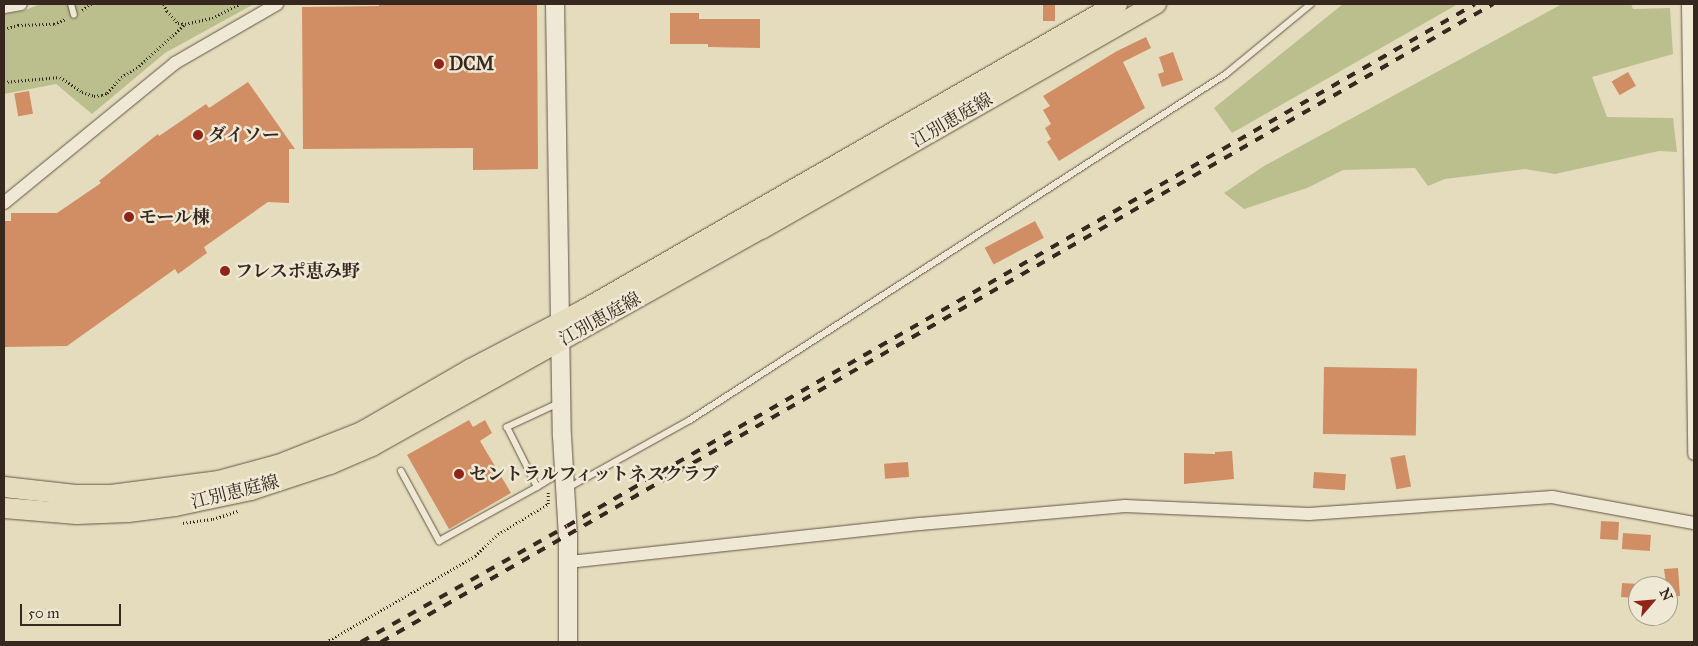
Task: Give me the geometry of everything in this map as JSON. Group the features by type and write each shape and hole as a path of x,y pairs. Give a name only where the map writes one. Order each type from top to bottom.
{"main road":[{"name":"江別恵庭線","path":"4,508 77,514 128,512 175,506 251,490 330,464 372,446 560,332 1117,4"},
{"name":"江別恵庭線","path":"4,486 76,495 111,495 219,481 278,465 362,432 466,372 560,332 1156,4"}],"street":[{"path":"4,7 21,4"},
{"path":"4,204 175,63 277,4"},
{"path":"555,4 560,332 569,562 568,642"},
{"path":"1688,4 1694,454"},
{"path":"569,562 920,524 1125,506 1309,514 1552,497 1694,523"}],"lane":[{"path":"71,4 74,15"},
{"path":"565,489 690,420 1218,80 1312,4"},
{"path":"537,487 507,427 562,401"},
{"path":"401,471 439,541 564,471"}],"path":[{"path":"4,29 18,25 54,24 74,15 91,4"},
{"path":"164,4 167,11 178,23 185,24 212,18 239,4"},
{"path":"4,82 60,78 82,92 94,96 102,95 107,93 121,77 139,66 185,24"}],"green space":[{"path":"40,4 254,4 165,53 92,114 56,84 4,94 4,14 23,11"},
{"path":"1343,4 1458,4 1232,133 1214,108"},
{"path":"1562,4 1631,4 1633,9 1670,8 1673,54 1592,77 1607,117 1673,118 1677,152 1659,151 1555,174 1525,169 1445,179 1428,186 1415,168 1343,170 1307,188 1244,209 1224,193 1264,166"}],"building":[{"path":"379,4 537,4 538,169 473,170 473,148 303,149 302,7 379,6"},
{"path":"1043,4 1055,4 1055,21 1043,21"},
{"path":"670,13 699,13 699,19 760,19 760,48 708,47 708,44 670,44"},
{"path":"1146,37 1151,48 1123,62 1145,108 1059,161 1047,142 1051,139 1045,128 1051,124 1043,110 1050,106 1043,96 1117,51"},
{"path":"1173,52 1183,80 1162,87 1158,74 1164,72 1159,57"},
{"path":"1628,72 1636,86 1620,95 1612,82"},
{"name":"モール棟","path":"248,82 295,149 289,149 289,203 268,202 204,247 207,253 178,274 175,269 67,346 4,347 4,221 11,221 11,213 57,213 101,183 99,181 158,134 159,136 206,104 209,108"},
{"path":"29,91 33,114 18,116 14,94"},
{"path":"1035,221 1044,238 994,265 985,248"},
{"path":"1324,367 1417,369 1416,436 1323,434"},
{"name":"セントラルフィットネスクラブ","path":"469,420 473,427 485,420 492,433 480,441 511,493 449,529 407,455"},
{"path":"1232,451 1234,479 1184,484 1184,453 1215,454 1215,452"},
{"path":"1405,455 1411,486 1396,489 1390,458"},
{"path":"908,462 909,477 885,479 884,464"},
{"path":"1314,472 1346,474 1345,490 1313,488"},
{"path":"1601,521 1619,522 1618,540 1600,539"},
{"path":"1623,533 1651,535 1650,551 1622,549"},
{"path":"1678,568 1680,596 1678,596 1678,576 1665,576 1664,569"},
{"path":"1622,583 1628,583 1628,597 1621,597"}],"railway":[{"path":"361,642 567,526 1475,4"},
{"path":"381,642 1493,4"}],"place":[{"name":"DCM","path":"439,64"},
{"name":"ダイソー","path":"198,135"},
{"name":"モール棟","path":"129,217"},
{"name":"フレスポ恵み野","path":"225,271"},
{"name":"セントラルフィットネスクラブ","path":"459,474"}]}
